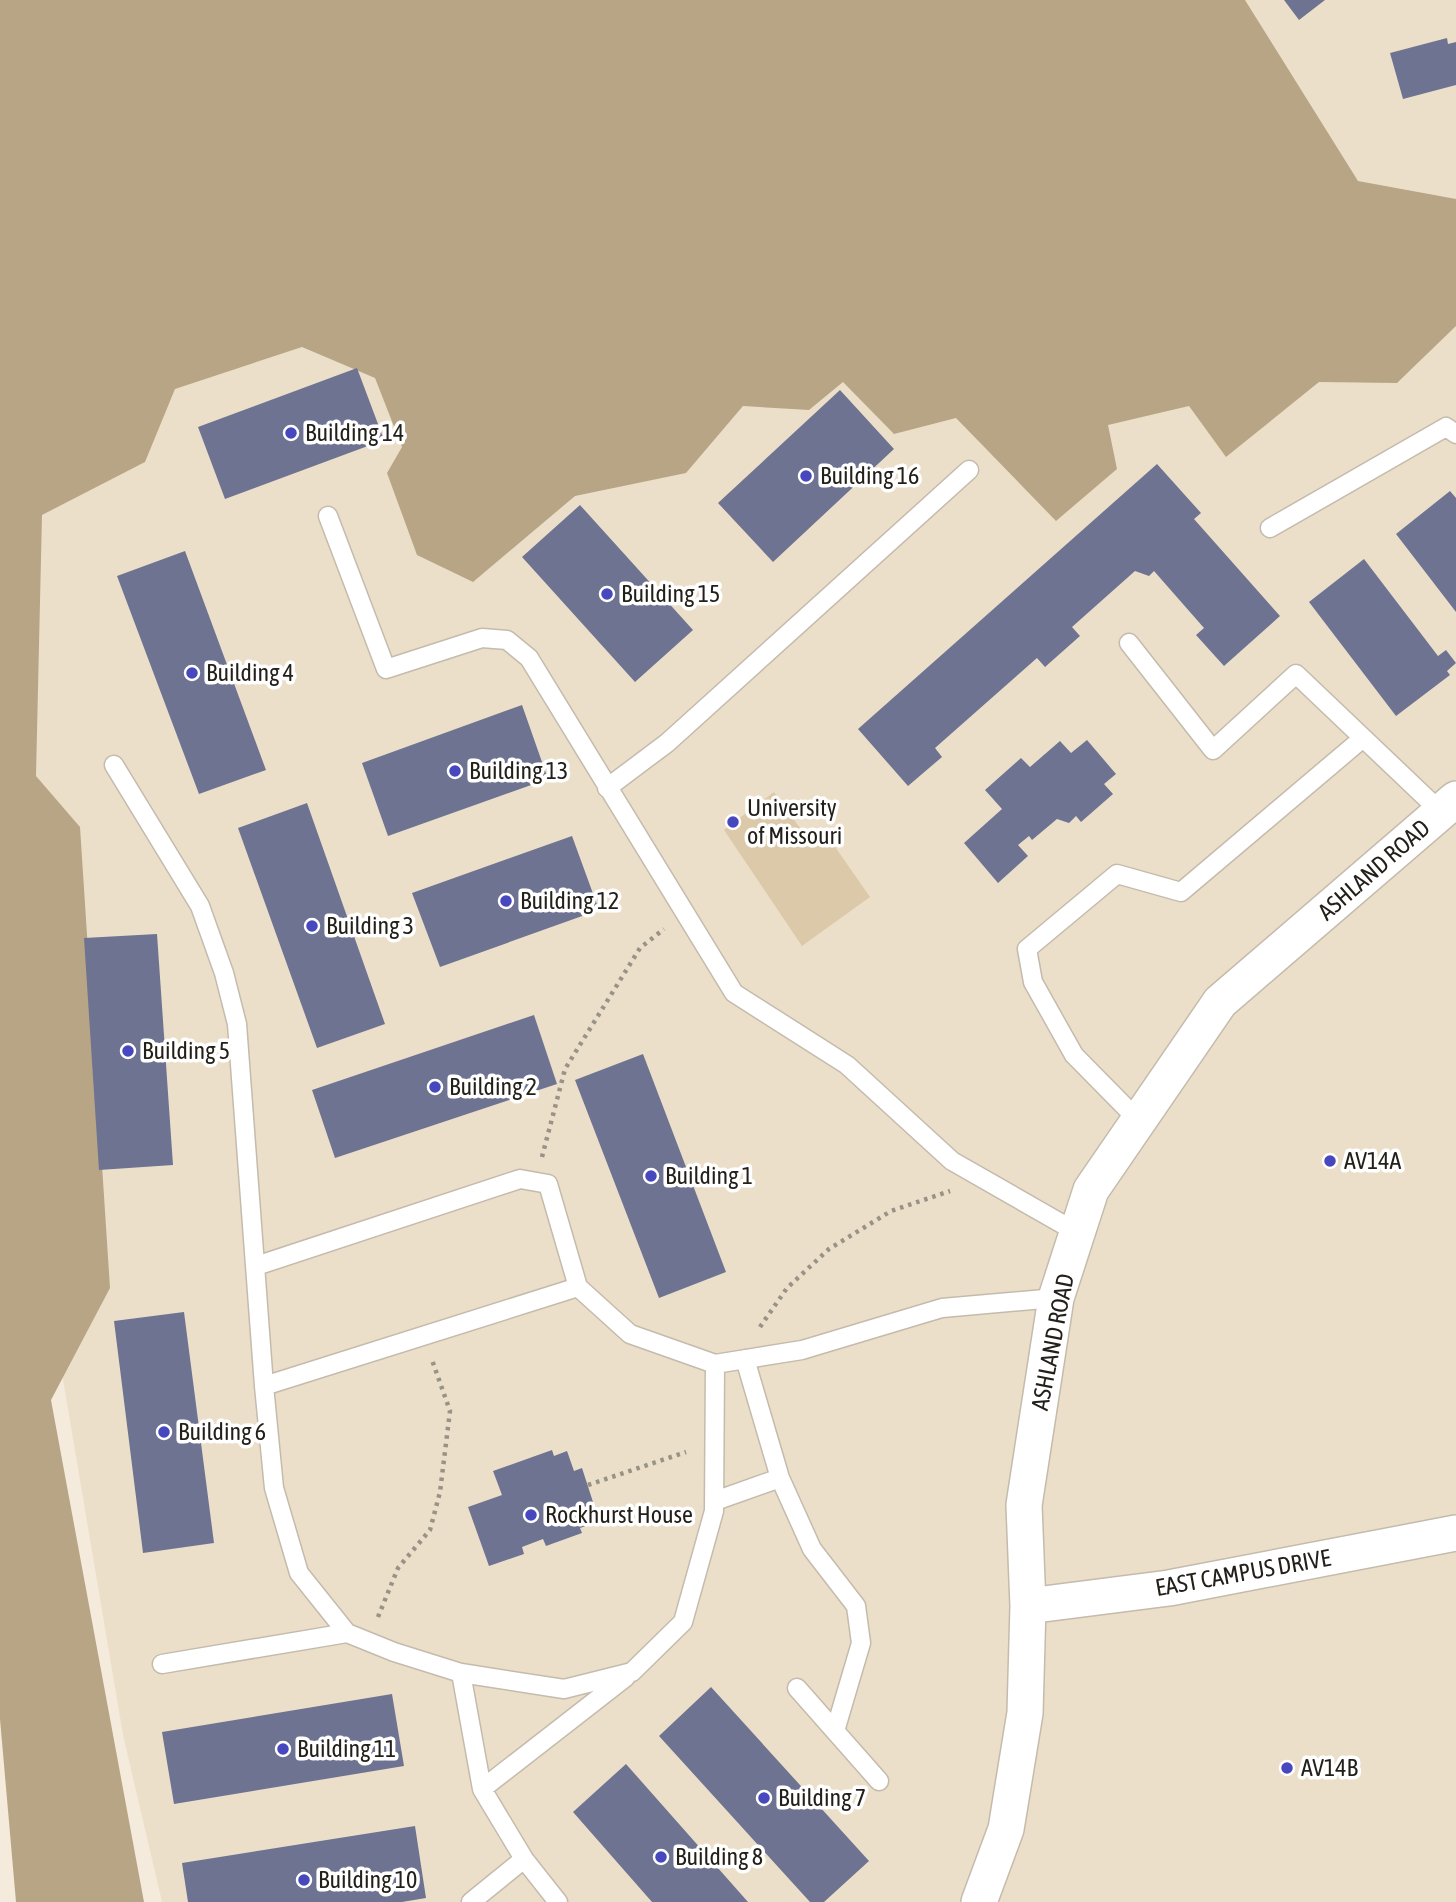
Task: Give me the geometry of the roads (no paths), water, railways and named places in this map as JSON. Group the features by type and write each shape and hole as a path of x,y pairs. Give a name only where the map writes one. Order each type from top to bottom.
{"street":[{"name":"ASHLAND ROAD","path":"979,1902 1006,1829 1025,1713 1028,1606 1024,1505 1056,1298 1091,1190 1220,1002 1449,806"},
{"name":"EAST CAMPUS DRIVE","path":"1028,1606 1168,1588 1456,1533"}],"lane":[{"path":"1270,528 1446,427 1456,434"},
{"path":"607,788 667,743 969,470"},
{"path":"328,516 386,669 482,638 507,640 529,658 734,993 847,1065 952,1161 1077,1233"},
{"path":"1129,643 1213,750 1296,674 1363,738 1449,806"},
{"path":"1139,1121 1074,1055 1033,982 1027,949 1117,874 1181,892 1363,738"},
{"path":"114,765 200,906 224,973 237,1024 274,1488 299,1573 347,1633 461,1673 564,1689 632,1672"},
{"path":"256,1266 520,1180 548,1184 578,1287 630,1334 715,1364 802,1350 942,1308 1056,1298"},
{"path":"264,1385 578,1287"},
{"path":"748,1359 780,1478 812,1549 856,1606 860,1643 835,1731"},
{"path":"482,1788 632,1672 682,1622 714,1511 715,1364"},
{"path":"715,1501 780,1478"},
{"path":"162,1664 347,1633"},
{"path":"461,1673 482,1788 524,1859 558,1902"},
{"path":"797,1688 879,1781"},
{"path":"471,1902 524,1859"}],"place":[{"name":"Building 14","path":"291,433"},
{"name":"Building 16","path":"806,476"},
{"name":"Building 15","path":"607,594"},
{"name":"Building 4","path":"192,673"},
{"name":"Building 13","path":"455,771"},
{"name":"University of Missouri","path":"733,822"},
{"name":"Building 12","path":"506,901"},
{"name":"Building 3","path":"312,926"},
{"name":"Building 5","path":"128,1051"},
{"name":"Building 2","path":"435,1087"},
{"name":"AV14A","path":"1330,1161"},
{"name":"Building 1","path":"651,1176"},
{"name":"Building 6","path":"164,1432"},
{"name":"Rockhurst House","path":"531,1515"},
{"name":"Building 11","path":"283,1749"},
{"name":"AV14B","path":"1287,1768"},
{"name":"Building 7","path":"764,1798"},
{"name":"Building 8","path":"661,1857"},
{"name":"Building 10","path":"304,1880"}]}
